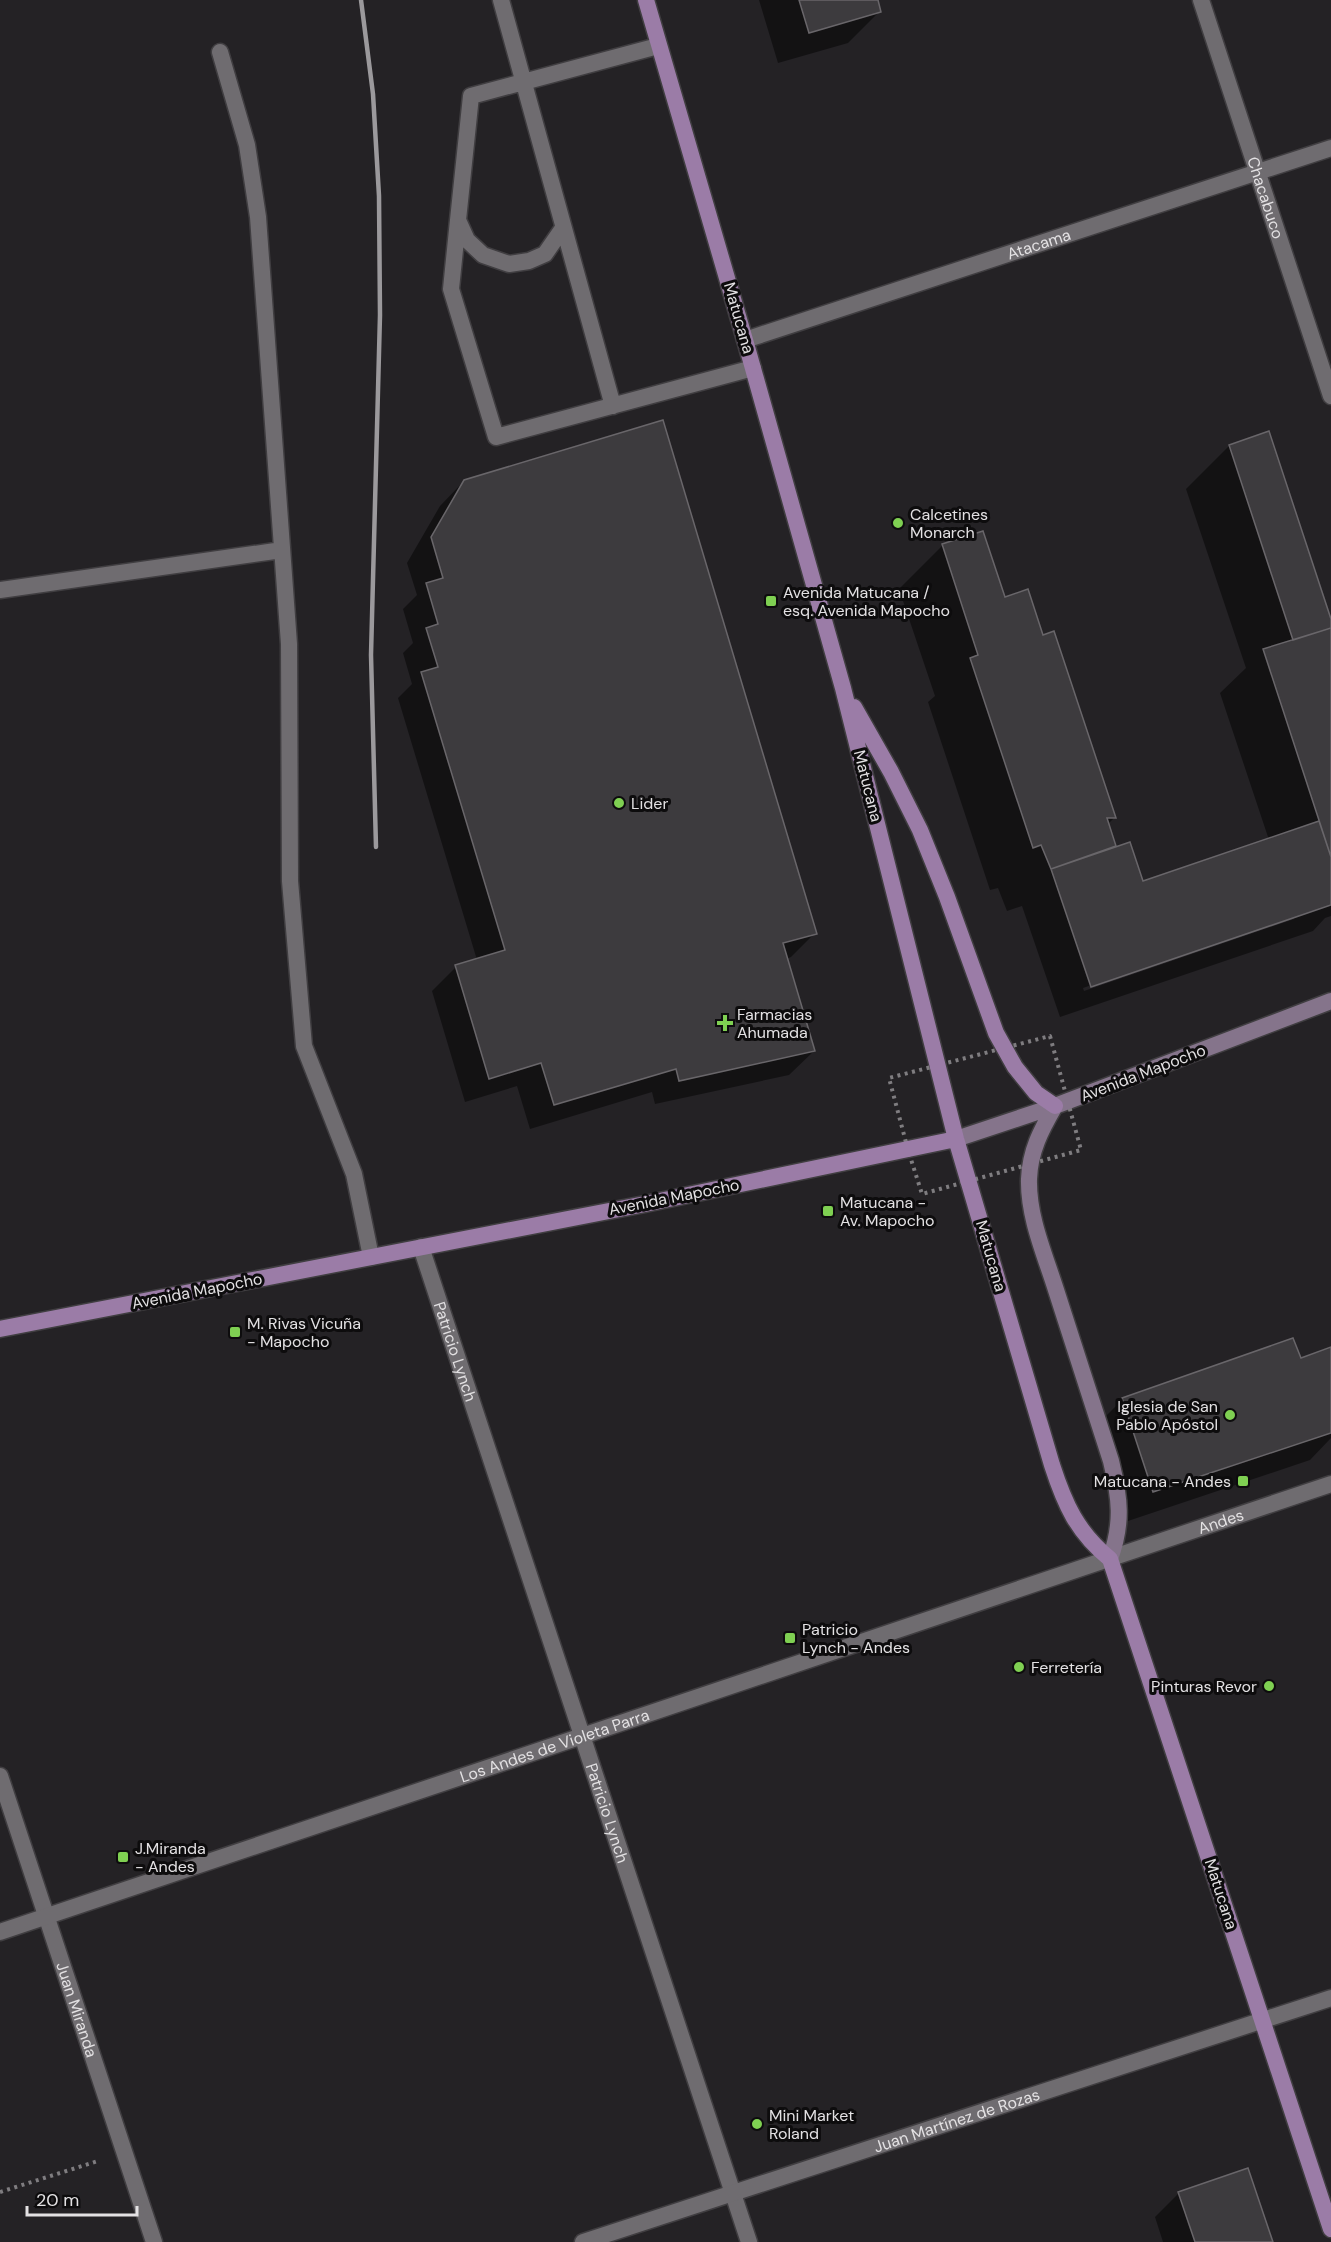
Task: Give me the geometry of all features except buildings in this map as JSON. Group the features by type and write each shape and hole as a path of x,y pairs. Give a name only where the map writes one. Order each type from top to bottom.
{"main road":[{"name":"Matucana","path":"646,0 843,688 956,1139 1060,1492 1073,1519 1091,1543 1110,1559 1331,2229"},
{"path":"843,688 891,772 920,831 947,897 996,1033 1015,1067 1036,1093 1055,1107 1040,1132 1032,1155 1029,1178 1030,1200 1041,1243 1111,1461 1118,1490 1120,1521 1110,1559"},
{"name":"Avenida Mapocho","path":"0,1329 645,1204 956,1139 1055,1107 1331,1001"}],"street":[{"path":"501,0 562,228 613,406"},
{"name":"Chacabuco","path":"1201,0 1331,396"},
{"path":"658,46 471,96 451,289 496,437 753,368"},
{"path":"220,52 247,144 258,217 289,644 290,882 304,1046 354,1174 371,1257"},
{"name":"Atacama","path":"745,340 1331,148"},
{"path":"458,220 468,240 483,255 509,264 529,261 545,254 562,228"},
{"path":"0,590 282,550"},
{"name":"Patricio Lynch","path":"421,1247 749,2242"},
{"name":"Andes","path":"1110,1559 1331,1484"},
{"name":"Los Andes de Violeta Parra","path":"0,1932 1110,1559"},
{"name":"Juan Miranda","path":"0,1776 154,2242"},
{"name":"Juan Martínez de Rozas","path":"584,2242 1331,1998"}],"path":[{"path":"0,2192 124,2152"}],"railway":[{"path":"361,0 373,94 379,196 380,315 371,655 376,847"}],"place":[{"name":"Calcetines Monarch","path":"898,523"},
{"name":"Avenida Matucana / esq. Avenida Mapocho","path":"771,601"},
{"name":"Lider","path":"619,803"},
{"name":"Farmacias Ahumada","path":"725,1023"},
{"name":"Matucana - Av. Mapocho","path":"828,1211"},
{"name":"M. Rivas Vicuña - Mapocho","path":"235,1332"},
{"name":"Iglesia de San Pablo Apóstol","path":"1230,1415"},
{"name":"Matucana - Andes","path":"1243,1481"},
{"name":"Patricio Lynch - Andes","path":"790,1638"},
{"name":"Ferretería","path":"1019,1667"},
{"name":"Pinturas Revor","path":"1269,1686"},
{"name":"J.Miranda - Andes","path":"123,1857"},
{"name":"Mini Market Roland","path":"757,2124"}]}
